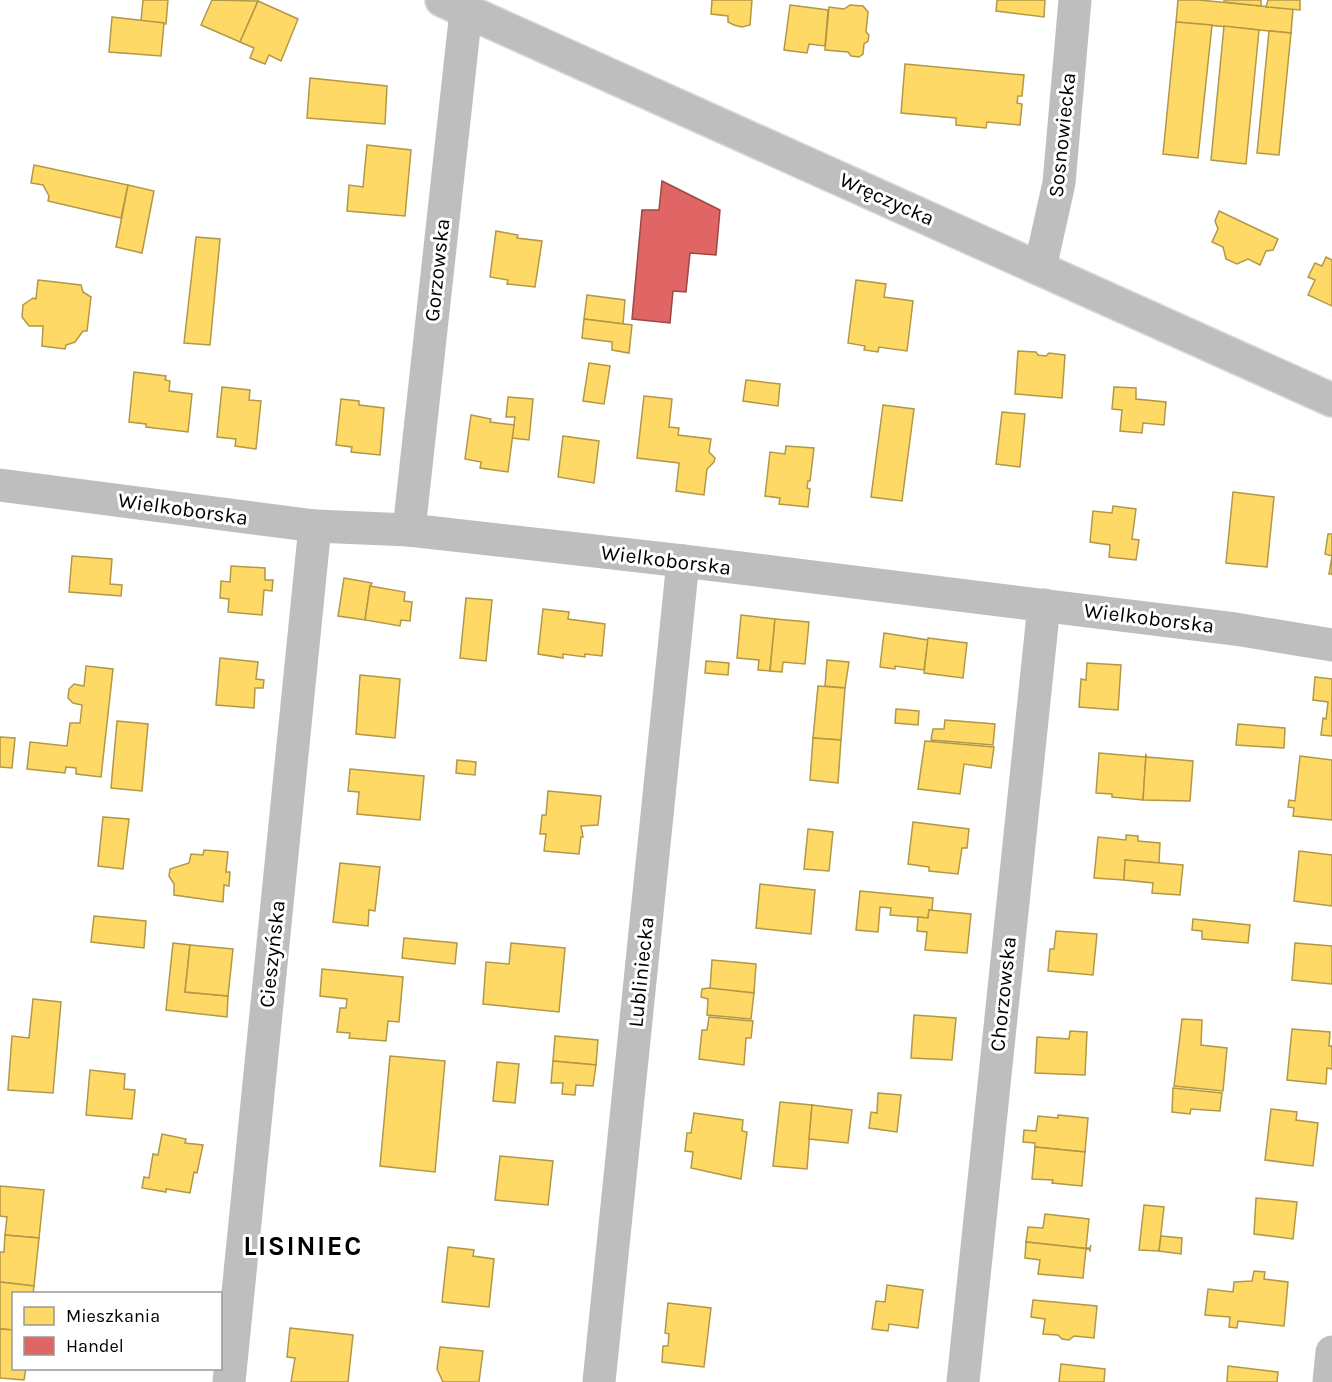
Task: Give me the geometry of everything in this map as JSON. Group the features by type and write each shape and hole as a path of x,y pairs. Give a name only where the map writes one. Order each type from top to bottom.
{"street":[{"name":"Sosnowiecka","path":"1040,268 1059,183 1075,0"},
{"name":"Wręczycka","path":"454,5 1332,400"},
{"name":"Gorzowska","path":"410,530 454,5"},
{"name":"Wielkoborska","path":"0,484 315,526 410,530 683,561 1235,628 1332,645"},
{"name":"Cieszyńska","path":"229,1382 315,526"},
{"name":"Lubliniecka","path":"599,1382 683,561"},
{"name":"Chorzowska","path":"963,1382 1044,605"},
{"path":"1329,1382 1332,1352"}],"building: Mieszkania":[{"path":"143,0 168,0 166,24 141,21"},
{"path":"212,0 258,1 240,42 201,25"},
{"path":"712,0 752,0 750,25 742,27 734,25 728,22 728,16 711,14"},
{"path":"997,0 1045,0 1044,17 996,11"},
{"path":"1178,0 1293,9 1291,33 1176,22"},
{"path":"1224,0 1261,0 1261,6 1224,2"},
{"path":"1268,0 1300,0 1300,10 1266,7"},
{"path":"258,1 298,19 281,61 269,55 265,64 250,58 254,48 240,42"},
{"path":"790,5 828,10 825,46 809,44 807,53 784,50"},
{"path":"850,5 863,6 868,12 866,32 869,35 868,41 864,44 863,54 859,57 851,56 848,52 825,50 829,7 844,9"},
{"path":"112,17 164,23 161,56 109,52"},
{"path":"1176,22 1212,25 1198,158 1163,154"},
{"path":"1224,26 1259,30 1246,164 1211,160"},
{"path":"1269,31 1291,33 1279,155 1257,153"},
{"path":"905,64 1024,75 1022,96 1018,96 1017,103 1022,104 1020,125 987,122 986,128 956,125 956,118 901,113"},
{"path":"310,78 387,86 385,124 307,118"},
{"path":"367,145 411,150 405,216 347,211 349,185 363,187"},
{"path":"34,165 128,185 121,218 48,201 49,196 43,185 31,183"},
{"path":"128,185 154,191 142,253 116,247"},
{"path":"1219,211 1278,239 1273,250 1266,251 1260,265 1248,259 1237,264 1226,259 1223,247 1212,242 1218,229 1215,221"},
{"path":"496,231 518,235 517,238 542,241 535,287 507,284 508,280 490,277"},
{"path":"196,237 220,239 210,345 184,343"},
{"path":"1326,257 1332,260 1332,306 1308,295 1315,280 1308,277 1315,263 1322,266"},
{"path":"38,280 81,285 83,292 91,297 87,331 83,331 75,342 66,345 65,349 42,346 43,326 29,326 22,317 23,305 33,298 36,299"},
{"path":"856,280 886,284 884,297 913,301 907,351 879,347 878,352 864,350 865,346 848,343"},
{"path":"587,295 625,300 623,324 584,319"},
{"path":"584,319 632,325 629,353 612,350 612,342 582,338"},
{"path":"1018,351 1036,352 1038,355 1046,356 1049,353 1065,355 1062,398 1015,394"},
{"path":"589,363 610,366 604,404 583,401"},
{"path":"134,372 166,376 165,380 170,381 169,391 192,394 188,432 146,427 146,424 129,422"},
{"path":"746,380 780,384 778,406 743,401"},
{"path":"222,387 250,390 249,400 261,401 256,449 235,446 236,439 217,437"},
{"path":"1114,387 1136,388 1136,399 1166,402 1164,425 1143,423 1142,433 1120,431 1122,410 1112,409"},
{"path":"644,396 672,399 669,427 679,428 678,435 711,439 709,452 715,458 707,469 704,495 676,491 679,463 637,458"},
{"path":"508,397 533,399 529,440 512,438 515,417 506,417"},
{"path":"341,399 359,401 359,405 384,408 380,455 351,452 352,447 336,445"},
{"path":"883,405 914,409 902,501 871,497"},
{"path":"1002,412 1025,414 1020,467 996,464"},
{"path":"471,415 491,419 490,422 514,425 508,472 480,468 481,462 465,459"},
{"path":"563,436 599,441 594,483 558,477"},
{"path":"786,446 814,448 807,488 810,489 808,507 779,504 780,498 765,496 770,452 785,454"},
{"path":"1233,492 1274,497 1267,567 1226,563"},
{"path":"1113,506 1136,509 1132,539 1139,540 1136,560 1109,557 1110,545 1090,542 1093,511 1112,513"},
{"path":"1328,534 1332,534 1332,556 1325,554"},
{"path":"72,556 112,559 110,584 122,585 121,596 69,592"},
{"path":"1332,556 1332,574 1329,574"},
{"path":"231,566 265,568 265,580 273,580 272,591 264,590 262,615 228,612 229,599 220,598 221,581 230,582"},
{"path":"344,578 372,583 365,620 338,616"},
{"path":"370,586 405,592 404,601 412,602 410,621 401,620 400,626 365,620"},
{"path":"466,598 492,600 486,661 460,658"},
{"path":"543,609 569,612 568,619 605,624 602,656 585,654 585,657 563,654 563,658 538,654"},
{"path":"741,615 775,619 770,671 758,670 759,660 737,658"},
{"path":"775,619 809,622 805,664 783,662 782,672 770,671"},
{"path":"884,633 928,640 924,670 895,666 895,669 880,667"},
{"path":"928,638 967,643 963,678 924,673"},
{"path":"220,658 258,662 256,679 264,680 263,688 255,688 254,708 216,705"},
{"path":"827,660 849,662 845,688 825,686"},
{"path":"706,661 729,663 728,675 705,673"},
{"path":"1087,663 1121,665 1118,710 1079,707 1081,679 1086,680"},
{"path":"86,666 113,669 101,777 76,774 76,768 66,767 65,773 27,769 30,742 67,746 70,723 80,723 82,705 73,703 68,698 69,689 74,684 84,686"},
{"path":"360,675 400,679 395,738 356,734"},
{"path":"1315,677 1332,679 1332,736 1321,735 1328,702 1313,700"},
{"path":"818,686 845,688 841,740 813,738"},
{"path":"896,709 919,711 918,725 895,723"},
{"path":"945,720 995,724 993,745 931,740 933,729 944,729"},
{"path":"117,721 148,724 142,791 111,788"},
{"path":"1238,724 1285,728 1284,748 1236,745"},
{"path":"0,737 15,738 12,768 0,767"},
{"path":"813,738 841,740 838,783 810,780"},
{"path":"925,741 994,747 991,768 964,764 960,794 918,789"},
{"path":"1099,753 1145,757 1146,755 1143,800 1096,793"},
{"path":"1146,755 1147,757 1193,761 1190,801 1143,800"},
{"path":"1300,756 1332,760 1332,820 1293,816 1294,808 1288,807 1289,800 1295,801"},
{"path":"457,760 476,762 475,775 456,773"},
{"path":"350,769 424,776 420,820 357,814 359,792 348,791"},
{"path":"548,791 601,796 598,825 581,826 583,837 581,837 579,854 544,851 546,834 540,834 542,815 546,815"},
{"path":"103,817 129,819 123,869 98,866"},
{"path":"913,822 969,829 967,848 962,848 958,874 929,871 929,867 908,864"},
{"path":"808,829 833,832 829,871 804,869"},
{"path":"1126,835 1138,836 1138,841 1160,843 1159,863 1125,860 1124,880 1094,878 1098,837 1126,840"},
{"path":"204,850 228,852 226,872 230,872 229,886 224,885 223,902 174,895 174,884 169,876 170,869 189,863 191,854 203,855"},
{"path":"1299,851 1332,855 1332,906 1294,901"},
{"path":"1125,860 1183,865 1180,895 1152,893 1153,883 1124,880"},
{"path":"340,863 380,867 375,911 369,910 368,926 333,922"},
{"path":"760,884 815,890 811,934 756,928"},
{"path":"860,891 933,898 932,910 929,910 928,918 890,915 891,908 880,907 878,932 856,930"},
{"path":"929,910 971,914 967,953 925,950 927,932 917,931 918,917 928,918"},
{"path":"94,916 146,921 144,948 91,942"},
{"path":"1193,919 1250,925 1248,943 1202,939 1202,931 1192,930"},
{"path":"1056,931 1097,934 1093,975 1048,971 1050,949 1054,949"},
{"path":"404,938 457,943 455,964 402,958"},
{"path":"173,943 190,945 185,992 228,996 227,1017 166,1010"},
{"path":"511,943 565,948 559,1012 483,1004 486,962 509,964"},
{"path":"1295,943 1332,946 1332,984 1292,980"},
{"path":"190,945 233,949 228,996 185,992"},
{"path":"712,960 756,964 754,993 710,989"},
{"path":"322,969 403,977 399,1022 388,1021 386,1041 349,1038 350,1033 337,1032 340,1008 346,1008 347,999 320,996"},
{"path":"702,989 754,993 751,1019 707,1015 708,999 701,997"},
{"path":"33,999 61,1002 53,1093 8,1090 12,1036 29,1038"},
{"path":"914,1015 956,1018 952,1060 911,1058"},
{"path":"709,1017 753,1021 751,1038 746,1038 744,1065 699,1059 702,1030 707,1030"},
{"path":"1182,1019 1202,1020 1201,1045 1227,1048 1223,1091 1174,1086"},
{"path":"1292,1029 1330,1032 1332,1069 1327,1068 1326,1084 1287,1080"},
{"path":"1070,1031 1087,1032 1085,1075 1035,1073 1037,1037 1069,1039"},
{"path":"555,1036 598,1040 596,1065 553,1061"},
{"path":"390,1056 445,1061 435,1172 380,1166"},
{"path":"553,1061 596,1065 593,1086 576,1085 575,1095 562,1094 563,1083 551,1083"},
{"path":"497,1062 519,1064 515,1103 493,1101"},
{"path":"90,1070 125,1074 124,1089 135,1090 132,1119 86,1115"},
{"path":"1173,1088 1222,1093 1220,1111 1191,1109 1190,1114 1172,1112"},
{"path":"878,1093 901,1095 897,1132 869,1128 871,1112 877,1113"},
{"path":"780,1102 812,1105 807,1169 773,1166"},
{"path":"812,1105 852,1110 848,1143 809,1139"},
{"path":"1271,1109 1297,1112 1296,1120 1318,1123 1313,1166 1265,1160"},
{"path":"694,1113 743,1120 742,1131 747,1132 741,1179 691,1168 693,1152 685,1151 687,1133 691,1133"},
{"path":"1058,1115 1088,1118 1085,1152 1035,1147 1035,1143 1023,1142 1024,1130 1036,1131 1038,1116 1058,1118"},
{"path":"162,1134 186,1139 185,1143 203,1145 190,1193 142,1188 144,1177 149,1178 153,1154 158,1155"},
{"path":"1035,1147 1085,1152 1082,1186 1052,1183 1053,1180 1032,1179"},
{"path":"500,1156 553,1161 548,1205 495,1200"},
{"path":"0,1186 44,1190 39,1238 5,1235 7,1217 0,1216"},
{"path":"1256,1198 1297,1202 1293,1239 1254,1234"},
{"path":"1144,1205 1164,1207 1159,1251 1139,1250"},
{"path":"1045,1214 1089,1219 1086,1248 1090,1248 1091,1245 1090,1249 1026,1242 1028,1227 1043,1228"},
{"path":"5,1235 39,1238 34,1286 0,1282 0,1252 4,1252"},
{"path":"1161,1236 1182,1238 1181,1254 1159,1251"},
{"path":"1026,1242 1090,1249 1086,1249 1083,1278 1038,1274 1040,1260 1025,1258"},
{"path":"448,1247 474,1250 473,1256 494,1259 489,1307 442,1302"},
{"path":"1254,1271 1265,1272 1264,1279 1288,1282 1284,1326 1238,1321 1237,1328 1229,1327 1230,1317 1205,1315 1208,1289 1233,1292 1234,1282 1252,1281"},
{"path":"0,1282 34,1286 33,1292 12,1292 12,1330 0,1329"},
{"path":"887,1285 923,1290 918,1328 889,1324 888,1331 872,1329 876,1301 885,1302"},
{"path":"1033,1300 1097,1306 1094,1338 1074,1336 1069,1340 1062,1339 1058,1335 1043,1334 1045,1319 1031,1317"},
{"path":"668,1303 711,1308 704,1367 662,1362 663,1346 668,1346 669,1334 665,1333"},
{"path":"290,1328 353,1335 348,1382 291,1382 295,1358 287,1357"},
{"path":"0,1329 12,1330 12,1370 26,1370 24,1380 0,1378"},
{"path":"440,1347 483,1351 479,1382 443,1382 437,1369"},
{"path":"1061,1364 1105,1369 1104,1382 1059,1382"},
{"path":"1228,1366 1278,1372 1277,1382 1227,1382"}],"building: Handel":[{"path":"662,181 720,210 716,255 690,253 686,292 673,291 670,323 632,319 642,210 659,210"}],"district":[{"name":"LISINIEC","path":"303,1246"}]}
